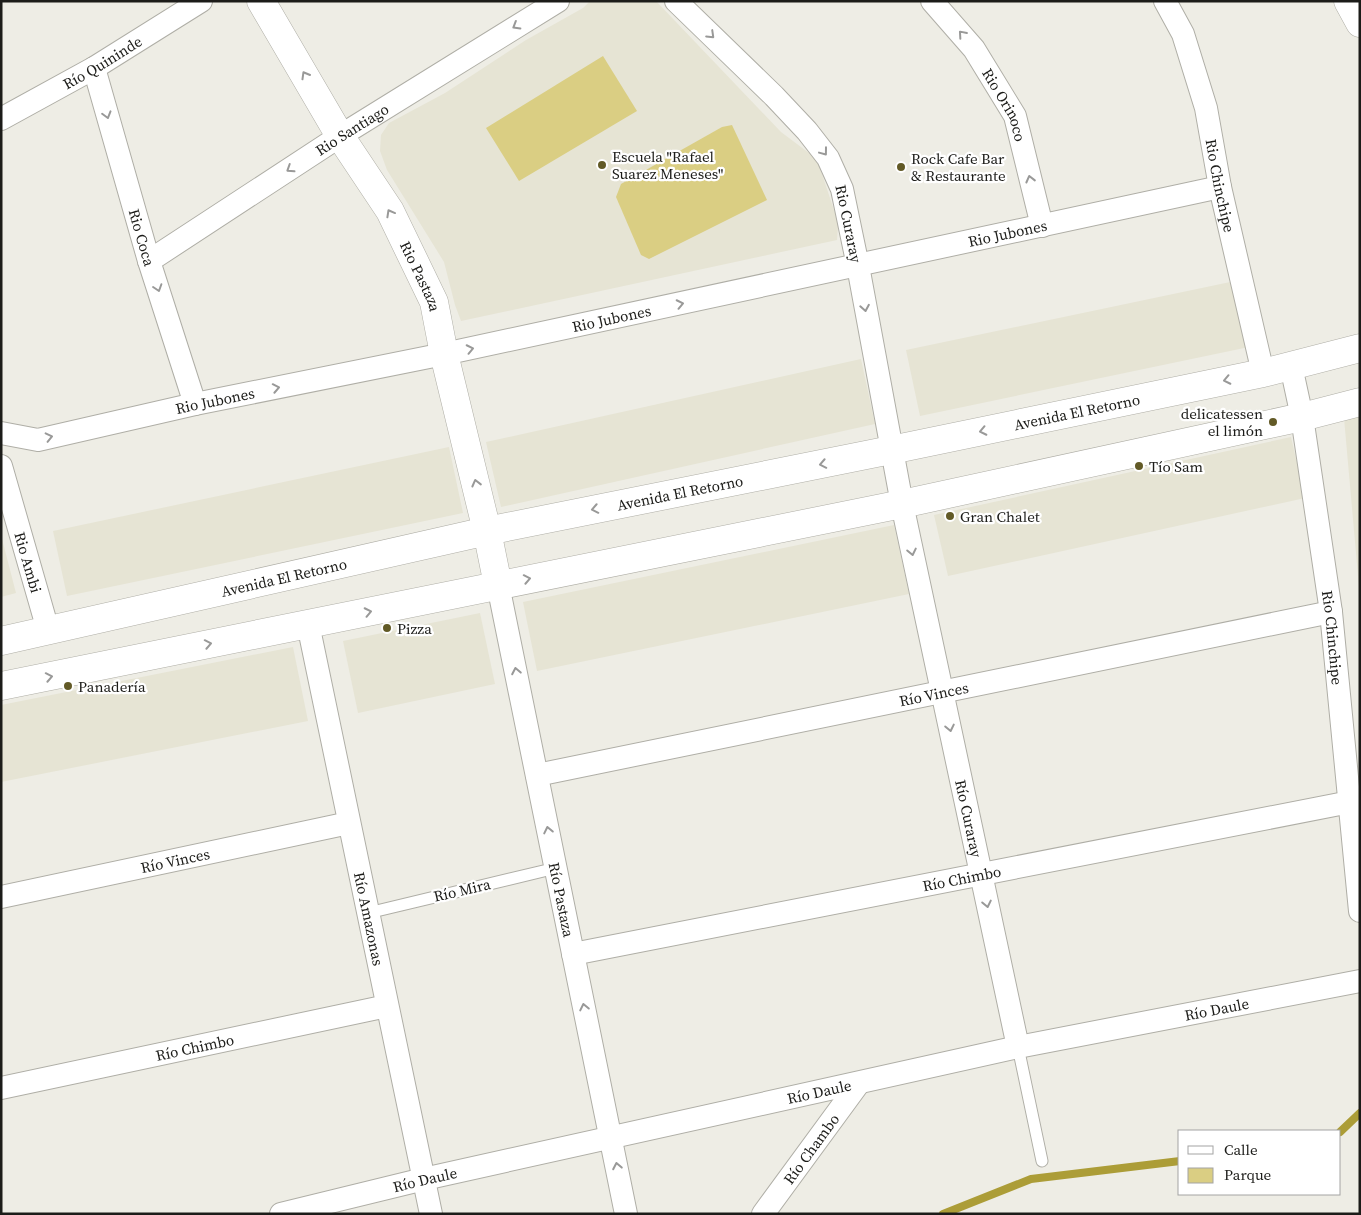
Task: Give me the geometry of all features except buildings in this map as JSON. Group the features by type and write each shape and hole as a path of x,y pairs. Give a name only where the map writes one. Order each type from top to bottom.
{"main road":[{"name":"Rio Pastaza","path":"262,1 340,136 390,211 434,302 444,354 487,531 498,585"},
{"path":"1348,1 1360,23"},
{"name":"Avenida El Retorno","path":"1,641 487,531 1263,373 1360,348"},
{"path":"1,686 902,504 1302,417 1360,402"}],"street":[{"name":"Río Quininde","path":"1,119 94,68 201,1"},
{"name":"Rio Santiago","path":"149,261 340,136 558,1"},
{"name":"Rio Curaray","path":"676,1 774,96 807,131 828,158 842,189 902,504"},
{"name":"Rio Orinoco","path":"932,1 974,48 1014,116 1042,226"},
{"name":"Rio Chinchipe","path":"1165,1 1182,34 1206,108 1220,186 1263,373"},
{"name":"Rio Coca","path":"94,68 149,261 195,404"},
{"name":"Rio Jubones","path":"1,433 38,440 195,404 444,354 858,266 1220,186"},
{"name":"Rio Chinchipe","path":"1291,366 1302,417 1331,612 1360,912"},
{"name":"Rio Ambi","path":"1,466 48,630"},
{"name":"Río Curaray","path":"902,504 1018,1047"},
{"name":"Río Pastaza","path":"498,585 626,1214"},
{"name":"Río Vinces","path":"537,775 1331,612"},
{"name":"Río Amazonas","path":"308,624 431,1214"},
{"name":"Río Chimbo","path":"573,954 1350,802"},
{"name":"Río Vinces","path":"1,897 349,823"},
{"name":"Río Daule","path":"282,1214 424,1179 1018,1047 1360,982"},
{"name":"Río Chimbo","path":"1,1088 387,1006"},
{"name":"Río Chambo","path":"763,1214 859,1083"}],"lane":[{"name":"Río Mira","path":"368,913 556,868"},
{"name":"Río Curaray","path":"1018,1047 1042,1161"}],"shaded area":[{"name":"Escuela \"Rafael Suarez Meneses\"","path":"590,1 656,1 781,132 817,159 836,216 838,226 837,240 461,321 444,262 387,170 380,151 381,135 389,123 445,93 526,40 583,8"},
{"path":"1235,281 1249,347 920,416 906,350"},
{"path":"861,359 875,424 501,507 486,442"},
{"path":"1360,413 1360,598 1344,418"},
{"path":"1291,437 1305,498 948,576 934,515"},
{"path":"449,447 463,513 67,596 53,531"},
{"path":"894,525 909,594 537,671 523,602"},
{"path":"1,535 16,593 1,597"},
{"path":"480,613 495,684 358,713 343,641"},
{"path":"293,647 308,721 1,782 1,705"}],"green space":[{"path":"603,56 637,111 519,181 486,128"},
{"path":"732,125 767,200 649,259 641,255 616,197 621,184 722,127"}],"waterway":[{"path":"1341,1131 1360,1113"},
{"path":"943,1214 1031,1179 1178,1161"}],"place":[{"name":"Escuela \"Rafael Suarez Meneses\"","path":"602,165"},
{"name":"Rock Cafe Bar & Restaurante","path":"901,167"},
{"name":"delicatessen el limón","path":"1273,422"},
{"name":"Tío Sam","path":"1139,466"},
{"name":"Gran Chalet","path":"950,516"},
{"name":"Pizza","path":"387,628"},
{"name":"Panadería","path":"68,686"}]}
